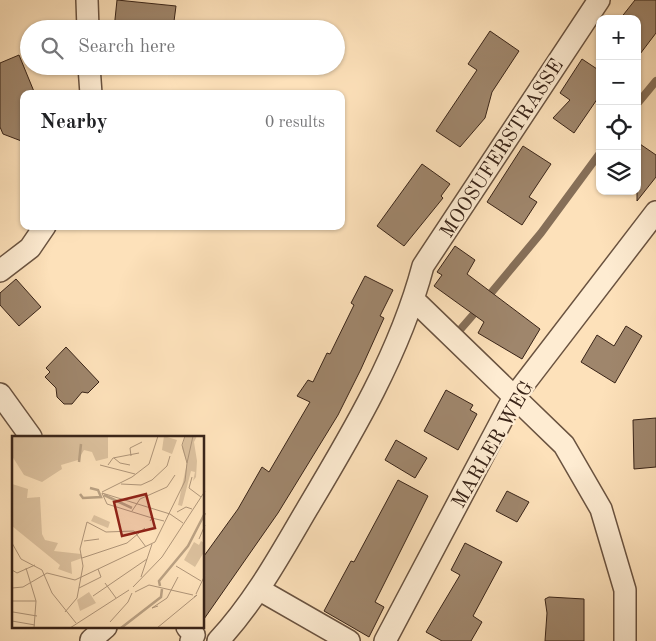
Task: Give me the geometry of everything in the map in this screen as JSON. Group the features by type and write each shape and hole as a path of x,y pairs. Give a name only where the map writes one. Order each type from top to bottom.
{"street":[{"path":"86,0 87,20"},
{"name":"MOOSUFERSTRASSE","path":"218,641 260,590 378,383 414,300 423,266 599,0"},
{"path":"90,75 91,90"},
{"name":"MARLER WEG","path":"385,641 514,397 656,212"},
{"path":"0,271 30,248 42,230"},
{"path":"414,300 564,445 601,509 625,590 626,641"},
{"path":"0,394 30,436"},
{"path":"260,590 349,641"},
{"path":"82,628 91,641 105,628"}],"building":[{"path":"117,0 176,6 174,20 115,20"},
{"path":"635,0 656,0 656,33 641,53 641,15 623,15"},
{"path":"490,31 519,51 492,92 485,118 460,147 436,131 477,70 468,64"},
{"path":"19,55 20,75 27,75 33,90 20,90 20,140 3,134 0,127 0,63"},
{"path":"582,59 596,68 596,101 574,133 553,118 570,100 560,93"},
{"path":"641,145 656,155 656,177 637,201 637,195 641,195"},
{"path":"523,146 551,164 529,197 537,202 522,225 487,202"},
{"path":"422,164 450,184 441,196 443,198 404,246 377,226"},
{"path":"455,246 475,260 467,274 540,329 522,359 478,333 484,322 434,286 442,275 437,272"},
{"path":"365,276 393,290 380,316 384,318 338,415 278,513 205,618 205,555 238,509 262,467 269,472 310,402 297,396 308,380 313,382 327,353 330,354 354,305 351,303"},
{"path":"16,279 41,307 19,326 0,305 0,293"},
{"path":"626,326 642,336 615,383 581,362 597,335 614,346"},
{"path":"66,347 99,382 88,393 82,392 72,404 64,404 57,397 56,388 45,377 50,372 46,368"},
{"path":"446,390 473,405 470,410 477,414 458,450 424,431"},
{"path":"656,418 656,467 634,469 633,420"},
{"path":"396,440 427,458 415,478 385,460"},
{"path":"398,480 428,496 375,602 384,607 369,637 324,611 351,561 354,562"},
{"path":"507,491 529,502 517,522 496,511"},
{"path":"465,543 502,562 473,616 482,622 471,641 442,641 426,632 460,575 451,570"},
{"path":"549,597 584,599 584,641 545,641 547,613 545,599"}],"waterway":[{"path":"641,99 656,81"},
{"path":"486,299 541,233 596,158"},
{"path":"459,331 479,308"}]}
